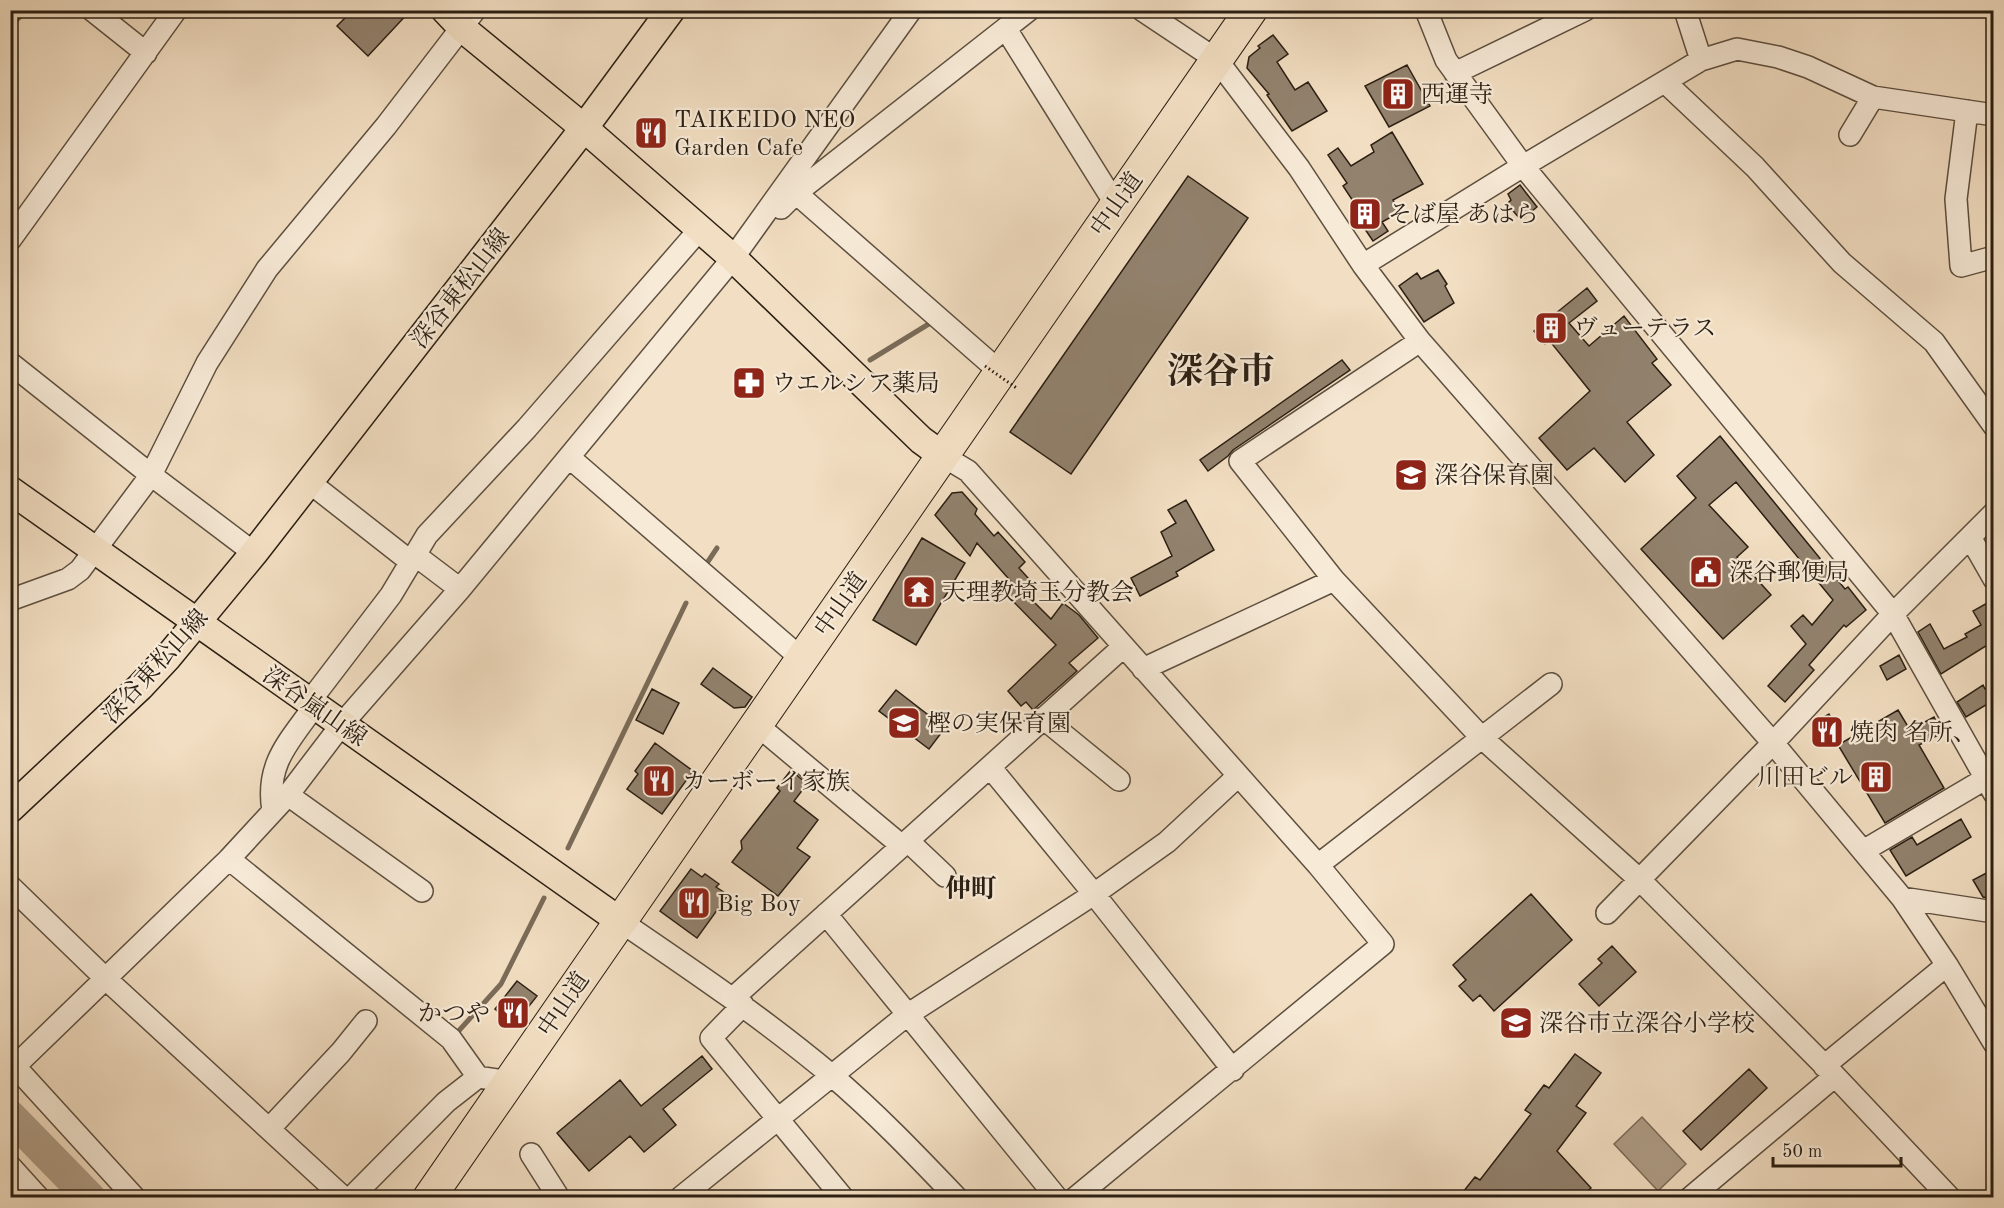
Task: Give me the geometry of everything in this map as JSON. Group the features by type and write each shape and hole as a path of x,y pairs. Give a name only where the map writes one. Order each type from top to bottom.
{"highway":[{"name":"中山道","path":"429,1197 1001,375 1251,10"}],"main road":[{"name":"深谷東松山線","path":"10,809 140,687 254,553 584,128 671,10"},
{"path":"461,16 584,128 733,258 921,440 943,456"},
{"name":"深谷嵐山線","path":"10,490 620,921"}],"street":[{"path":"92,10 146,53"},
{"path":"10,240 176,10"},
{"path":"135,1197 12,1066 106,979 229,859 288,795 342,724 570,458 733,258 911,10"},
{"path":"733,258 796,193 1029,10"},
{"path":"1142,10 1217,60 1299,168 1363,265 1420,340 1773,743 1902,898 1947,965 1994,1042"},
{"path":"1426,10 1446,60 1523,166 1893,614 1990,786 1863,851"},
{"path":"1455,73 1585,10"},
{"path":"1685,10 1701,60"},
{"path":"10,600 68,579 80,570 151,475 207,363 267,269 386,126 461,16"},
{"path":"1006,29 1116,205"},
{"path":"1363,265 1701,60 1737,49 1778,57 1808,67 1873,97 1994,115"},
{"path":"1665,82 1755,167 1842,263 1934,342 1994,426"},
{"path":"1850,135 1873,97"},
{"path":"1967,111 1956,199 1961,266 1994,257"},
{"path":"796,193 1001,375"},
{"path":"273,811 270,793 278,757 312,703 391,595 427,535 527,428 699,230"},
{"path":"1420,340 1240,460 1334,580 1481,737 1640,880 1830,1071 1950,1197"},
{"path":"10,363 254,553"},
{"path":"943,456 968,471 1318,865 1383,944 1233,1070 1076,1197"},
{"path":"570,458 802,659"},
{"path":"309,482 413,558 460,589"},
{"path":"1607,913 1773,743 1893,614 1994,513"},
{"path":"1970,537 1994,579"},
{"path":"1143,669 1334,580"},
{"path":"843,1197 711,1038 738,1002 826,914 1123,647"},
{"path":"1318,865 1551,684"},
{"path":"1043,718 1119,780"},
{"path":"757,724 945,876"},
{"path":"990,767 1233,1070"},
{"path":"680,1197 907,1015 1094,894 1167,842 1238,776"},
{"path":"288,795 422,891"},
{"path":"229,859 451,1039 478,1077 510,1082"},
{"path":"10,886 106,979 344,1197"},
{"path":"1902,898 1994,912"},
{"path":"826,914 1057,1197"},
{"path":"620,921 738,1002 831,1075 909,1147 957,1197"},
{"path":"1690,1197 1713,1191 1830,1071 1947,965"},
{"path":"269,1129 341,1052 366,1021"},
{"path":"351,1197 446,1102 478,1077"},
{"path":"531,1154 559,1197"},
{"path":"10,1166 39,1197"}],"shaded area":[{"path":"1642,1117 1686,1164 1658,1191 1614,1144"}],"building":[{"path":"353,10 411,10 368,56 337,26"},
{"path":"1273,35 1288,54 1277,62 1295,90 1308,82 1327,111 1292,131 1267,95 1269,94 1247,68 1249,57 1260,48 1258,46"},
{"name":"西運寺","path":"1407,65 1430,106 1389,127 1365,86"},
{"path":"1392,132 1423,184 1393,200 1400,212 1382,222 1388,231 1373,241 1352,210 1357,207 1343,186 1347,183 1328,155 1338,148 1351,166 1374,152 1371,145"},
{"path":"1188,176 1248,218 1071,474 1010,432"},
{"path":"1520,185 1537,207 1521,220 1507,204 1511,200 1508,194"},
{"path":"1438,270 1447,284 1445,286 1454,303 1424,322 1399,286 1417,273 1421,279"},
{"path":"1587,288 1597,301 1569,323 1589,346 1624,316 1657,359 1652,363 1671,385 1627,422 1654,455 1625,482 1594,448 1567,470 1539,438 1590,391 1549,340 1545,344 1534,331"},
{"path":"1342,360 1350,370 1233,450 1208,471 1200,460"},
{"path":"1720,436 1845,589 1848,587 1866,610 1846,627 1844,625 1809,665 1814,670 1785,702 1768,686 1806,644 1791,626 1803,615 1812,625 1833,600 1736,482 1709,505 1748,547 1737,557 1771,595 1723,639 1641,549 1696,498 1677,476"},
{"path":"962,492 977,509 975,514 994,536 998,532 1025,562 1019,568 1038,589 1029,597 1051,619 1063,603 1079,615 1098,638 1069,663 1077,671 1033,710 1026,702 1021,706 1008,691 1056,645 1006,594 1015,586 977,543 970,556 935,515 952,493"},
{"path":"1186,500 1214,550 1176,572 1178,576 1140,596 1131,578 1172,556 1161,532 1176,523 1168,510"},
{"name":"天理教埼玉分教会","path":"922,538 965,563 916,645 873,620"},
{"path":"1989,602 1994,611 1994,647 1989,640 1987,641 1989,644 1941,674 1918,632 1930,624 1944,649 1967,637 1965,634 1981,625 1973,611"},
{"path":"1899,655 1906,669 1887,680 1880,666"},
{"path":"713,668 752,697 745,707 734,708 701,684"},
{"path":"1994,683 1994,700 1966,717 1957,702 1983,685 1985,689"},
{"path":"652,689 679,703 663,734 636,720"},
{"path":"896,690 945,728 929,749 879,711"},
{"path":"1898,710 1910,730 1934,717 1942,733 1919,745 1944,788 1885,823 1838,745"},
{"name":"焼肉 名所、","path":"1829,714 1841,736 1824,747 1814,728 1819,720"},
{"name":"カーボーイ家族","path":"655,743 693,771 662,814 627,789 638,774 635,771"},
{"path":"791,770 807,784 794,801 818,820 797,848 810,857 778,896 732,862 742,849 741,841 780,791 777,788"},
{"path":"1961,819 1971,837 1906,876 1890,850 1912,837 1917,845"},
{"name":"Big Boy","path":"691,869 702,877 705,874 719,884 716,887 728,895 697,938 660,911"},
{"path":"1994,869 1994,895 1988,898 1983,897 1973,880"},
{"path":"1531,894 1572,940 1494,1011 1480,995 1473,1001 1459,986 1466,980 1453,965"},
{"path":"1612,946 1636,972 1599,1006 1579,984 1602,963 1598,959"},
{"path":"517,981 537,996 518,1020 510,1014 507,1018 495,1009"},
{"path":"1575,1054 1601,1073 1576,1106 1586,1113 1557,1151 1591,1188 1581,1197 1459,1197 1475,1177 1480,1180 1531,1114 1525,1110 1544,1085 1549,1088"},
{"path":"702,1056 712,1069 663,1109 676,1125 644,1152 630,1136 589,1171 557,1133 620,1080 641,1106"},
{"path":"1749,1069 1767,1088 1701,1150 1683,1131"}],"waterway":[{"path":"870,360 932,322"},
{"path":"705,566 717,548"},
{"path":"568,848 686,603"},
{"path":"455,1035 501,984 544,898"},
{"path":"10,1116 90,1198"}],"place":[{"name":"西運寺","path":"1398,94"},
{"name":"TAIKEIDO NEO Garden Cafe","path":"651,133"},
{"name":"そば屋 あはら","path":"1365,214"},
{"name":"ヴューテラス","path":"1551,328"},
{"name":"ウエルシア薬局","path":"749,383"},
{"name":"深谷保育園","path":"1411,475"},
{"name":"深谷郵便局","path":"1706,572"},
{"name":"天理教埼玉分教会","path":"919,592"},
{"name":"樫の実保育園","path":"904,723"},
{"name":"焼肉 名所、","path":"1827,732"},
{"name":"川田ビル","path":"1876,777"},
{"name":"カーボーイ家族","path":"659,781"},
{"name":"Big Boy","path":"694,903"},
{"name":"かつや","path":"513,1013"},
{"name":"深谷市立深谷小学校","path":"1516,1023"}],"district":[{"name":"深谷市","path":"1221,370"},
{"name":"仲町","path":"971,888"}]}
